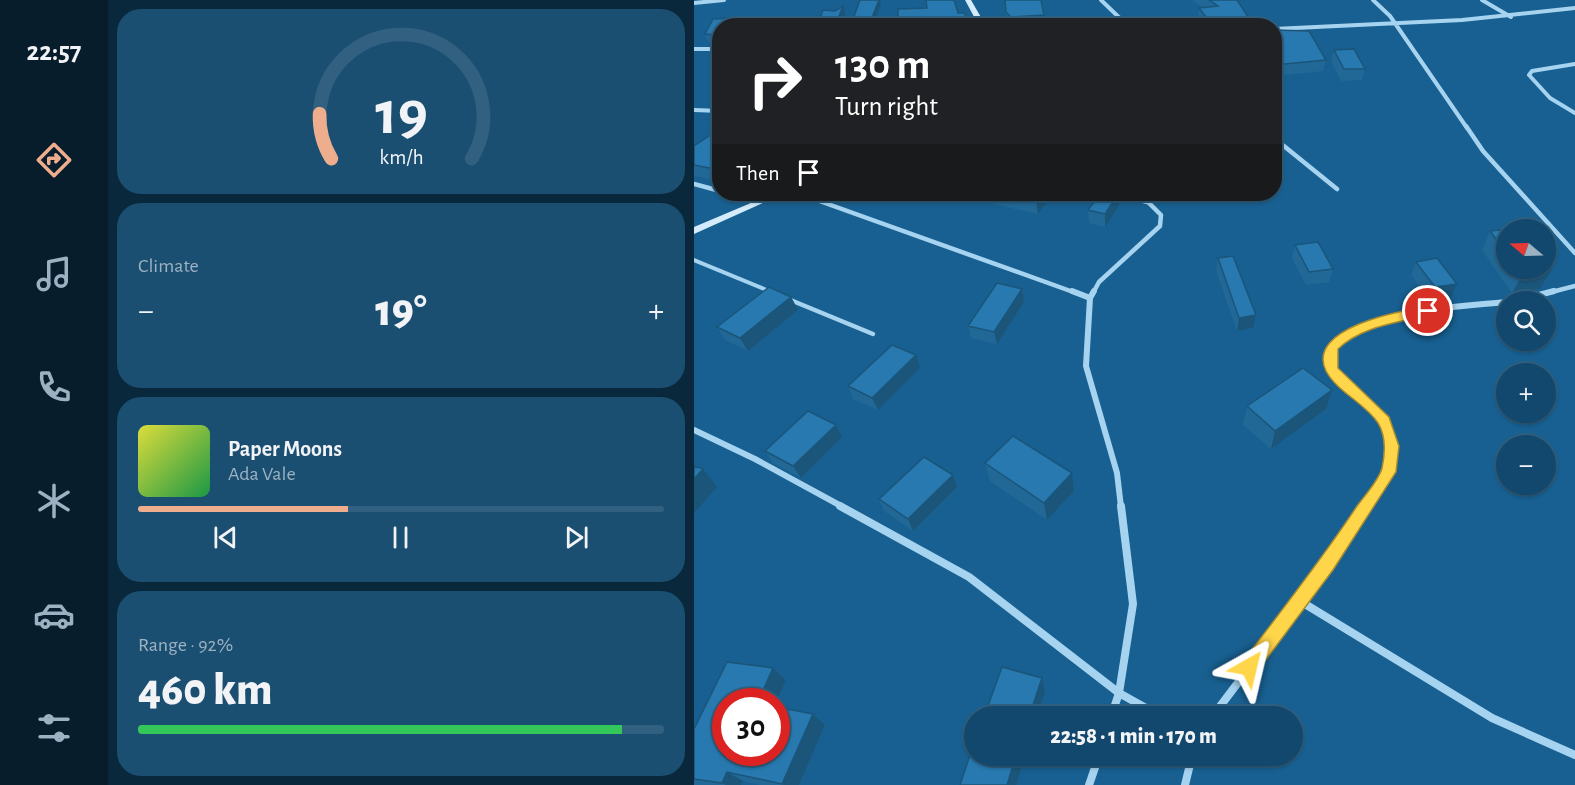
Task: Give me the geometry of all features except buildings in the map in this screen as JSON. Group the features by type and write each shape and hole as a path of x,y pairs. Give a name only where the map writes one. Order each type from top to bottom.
{"street":[{"path":"694,3 724,0"},
{"path":"968,0 978,18"},
{"path":"1101,0 1120,18"},
{"path":"1373,0 1397,25 1483,151 1574,253"},
{"path":"1482,0 1512,17"},
{"path":"1282,29 1397,25 1512,17 1574,8"},
{"path":"694,49 712,49"},
{"path":"1574,64 1532,71 1529,75 1550,98 1574,113"},
{"path":"694,110 712,111"},
{"path":"1282,144 1338,189"},
{"path":"694,184 712,189"},
{"path":"750,201 756,203"},
{"path":"694,231 761,201"},
{"path":"820,201 1090,298"},
{"path":"1115,706 1119,693 1133,603 1117,473 1086,366 1090,298 1099,282 1160,226 1161,215 1144,201"},
{"path":"1555,291 1574,286"},
{"path":"1220,706 1327,565 1389,472 1392,446 1384,421 1332,370 1330,358 1332,347 1346,334 1408,314 1496,303"},
{"path":"694,430 755,459 969,577 1119,693 1142,706"},
{"path":"1300,601 1492,717 1574,755"},
{"path":"1089,785 1096,766"},
{"path":"1185,785 1190,766"}],"lane":[{"path":"694,260 873,334"}],"route":[{"path":"1249,667 1327,565 1389,472 1392,446 1384,421 1332,370 1330,358 1332,347 1346,334 1408,314 1428,311"}]}
